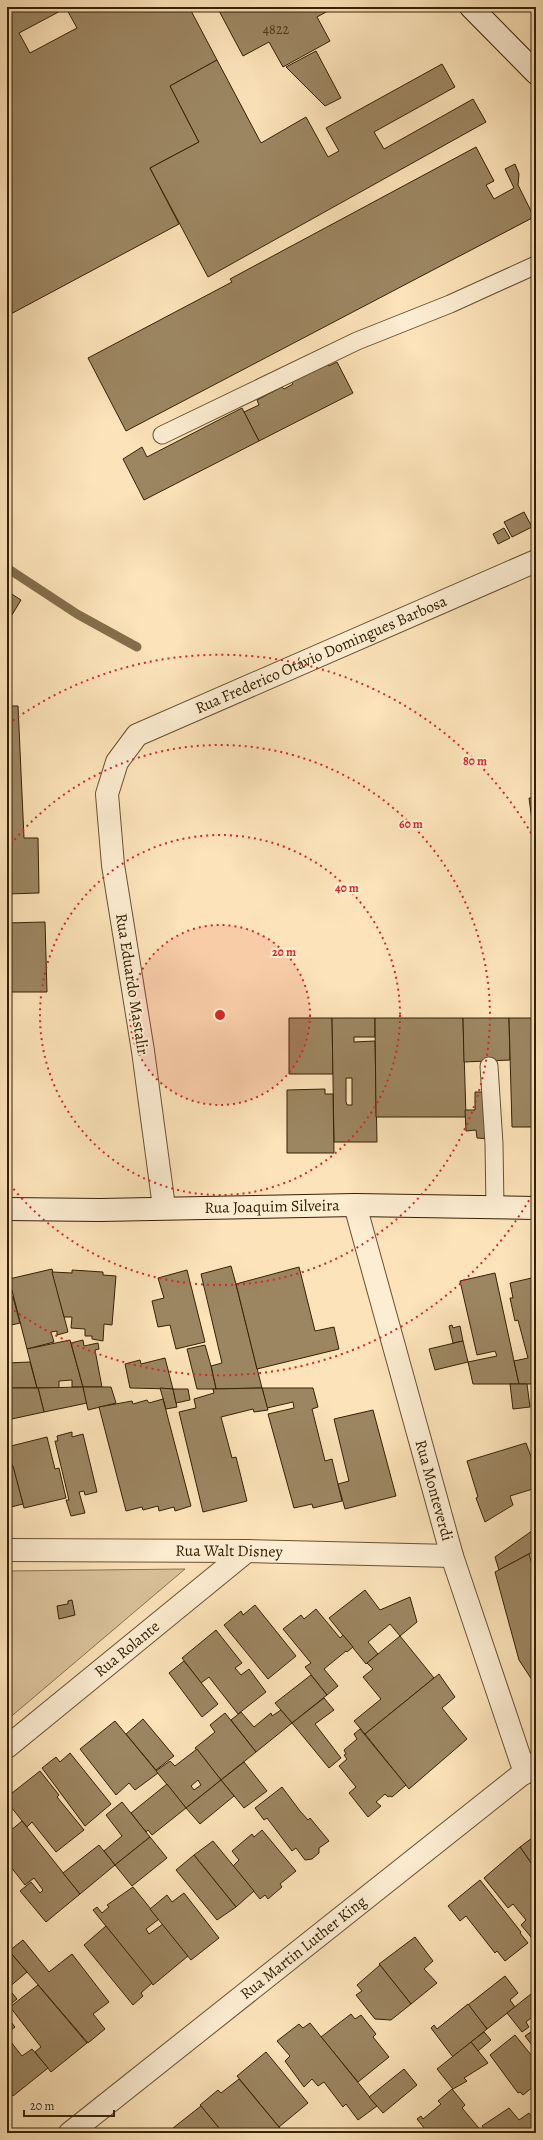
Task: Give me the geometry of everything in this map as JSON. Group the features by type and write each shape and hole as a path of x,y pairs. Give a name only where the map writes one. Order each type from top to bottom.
{"street":[{"path":"471,7 536,73"},
{"name":"Rua Frederico Otávio Domingues Barbosa","path":"117,762 137,735 536,561"},
{"name":"Rua Eduardo Mastalir","path":"117,762 107,794 113,865 143,1051 164,1207"},
{"name":"Rua Joaquim Silveira","path":"7,1209 100,1210 164,1207 355,1205 536,1208"},
{"name":"Rua Monteverdi","path":"355,1205 452,1556 530,1768"},
{"name":"Rua Walt Disney","path":"7,1550 247,1551 452,1556"},
{"name":"Rua Rolante","path":"7,1747 247,1551"},
{"name":"Rua Martin Luther King","path":"70,2133 530,1768"}],"lane":[{"path":"162,435 357,341 450,304 536,265"},
{"path":"489,1066 494,1144 494,1207"}],"shaded area":[{"path":"185,1569 7,1720 7,1571"}],"building":[{"path":"7,7 189,7 217,60 170,86 199,142 150,168 179,224 7,316","holes":["66,8 77,28 30,53 19,33"]},
{"path":"217,7 335,7 317,17 330,41 283,67 269,42 243,56"},
{"path":"316,51 341,98 325,106 286,67"},
{"path":"217,60 261,143 306,117 328,157 339,151 326,128 442,64 455,87 374,132 384,149 473,99 486,122 208,277 150,168 199,142 170,86"},
{"path":"476,147 494,181 486,185 494,199 514,188 505,169 515,164 519,174 518,185 534,217 126,431 88,358 232,282 230,279"},
{"path":"337,362 353,393 259,441 244,412 259,405 257,400 282,387 284,389 293,384 291,382 327,363 329,366"},
{"path":"242,408 259,441 144,500 123,459 142,447 147,457"},
{"path":"524,512 532,527 512,537 504,522"},
{"path":"504,528 510,538 498,544 493,534"},
{"path":"7,591 21,600 7,623"},
{"path":"7,706 18,706 24,838 38,838 39,893 7,894"},
{"path":"529,798 536,798 536,819 532,820"},
{"path":"45,922 47,992 7,992 7,923"},
{"path":"289,1018 332,1018 333,1074 289,1074"},
{"path":"332,1018 375,1018 375,1037 354,1037 354,1042 375,1041 377,1142 334,1142","holes":["346,1078 352,1078 352,1105 347,1105"]},
{"path":"375,1018 463,1018 466,1117 376,1117"},
{"path":"463,1018 509,1018 510,1060 464,1062"},
{"path":"509,1018 536,1018 536,1127 512,1127"},
{"path":"325,1089 325,1094 333,1094 334,1153 287,1153 287,1090"},
{"path":"475,1092 485,1092 492,1139 477,1138 476,1130 466,1131 465,1110 475,1110"},
{"path":"231,1266 262,1388 216,1389 211,1366 222,1363 201,1274"},
{"path":"299,1267 315,1331 334,1327 339,1349 257,1369 236,1284"},
{"path":"52,1269 68,1332 57,1335 57,1331 51,1332 54,1342 27,1349 9,1279"},
{"path":"72,1270 103,1272 103,1275 116,1276 112,1325 104,1324 103,1341 92,1339 92,1336 85,1336 85,1329 71,1328 72,1317 64,1317 52,1272 72,1273"},
{"path":"187,1270 205,1342 176,1349 170,1325 158,1327 152,1301 164,1298 158,1278"},
{"path":"495,1273 519,1384 473,1384 468,1362 497,1356 495,1351 477,1355 460,1281"},
{"path":"536,1277 536,1384 519,1384 514,1361 528,1358 518,1320 515,1321 510,1298 513,1298 510,1283"},
{"path":"7,1287 10,1297 13,1297 20,1323 7,1326"},
{"path":"452,1325 453,1328 460,1326 463,1341 453,1343 449,1326"},
{"path":"70,1340 83,1387 72,1387 72,1380 59,1381 59,1388 37,1388 27,1349"},
{"path":"83,1340 84,1346 98,1343 99,1349 95,1350 102,1387 83,1387 71,1343"},
{"path":"463,1341 468,1362 435,1370 429,1349"},
{"path":"205,1345 216,1389 197,1389 187,1349"},
{"path":"165,1358 173,1389 130,1388 125,1364 140,1360 141,1364"},
{"path":"30,1362 37,1388 7,1388 7,1363"},
{"path":"510,1384 527,1384 530,1407 513,1409"},
{"path":"83,1387 87,1403 44,1412 38,1388"},
{"path":"83,1387 111,1387 116,1403 88,1410"},
{"path":"7,1388 38,1388 44,1412 7,1420"},
{"path":"160,1388 173,1389 177,1407 166,1409"},
{"path":"262,1388 313,1388 318,1407 312,1409 325,1461 332,1459 342,1501 313,1508 312,1504 294,1508 268,1414 294,1408 293,1402 267,1408"},
{"path":"262,1388 268,1410 254,1412 253,1409 221,1417 232,1458 236,1457 247,1501 203,1512 179,1412 196,1408 194,1399 214,1393 213,1389"},
{"path":"173,1389 188,1389 190,1400 176,1403"},
{"path":"163,1399 191,1506 175,1511 174,1507 159,1511 158,1506 143,1510 142,1507 126,1511 99,1407 132,1401 133,1404 147,1400 149,1403"},
{"path":"373,1410 396,1496 345,1509 338,1484 349,1481 334,1419"},
{"path":"72,1432 72,1437 83,1434 97,1492 85,1495 84,1491 79,1492 85,1513 71,1516 66,1500 69,1500 55,1441 58,1441 57,1436"},
{"path":"47,1437 55,1469 59,1468 66,1498 24,1508 8,1451 12,1449 11,1446"},
{"path":"526,1443 536,1470 536,1488 510,1496 513,1505 485,1522 476,1498 478,1497 467,1461"},
{"path":"7,1459 9,1467 13,1466 23,1504 7,1508"},
{"path":"536,1528 536,1550 499,1570 495,1557"},
{"path":"529,1554 536,1579 532,1581 536,1593 536,1682 534,1683 519,1660 495,1572"},
{"path":"365,1590 380,1610 410,1597 417,1622 400,1636 390,1624 368,1642 378,1654 366,1664 329,1618"},
{"path":"72,1600 75,1615 59,1619 57,1606 68,1604 68,1601"},
{"path":"255,1605 296,1656 268,1679 224,1625 241,1611 243,1615"},
{"path":"316,1609 340,1638 343,1635 353,1647 324,1669 338,1686 327,1695 305,1667 311,1663 283,1629 301,1615 304,1619"},
{"path":"216,1630 242,1663 235,1668 241,1675 249,1669 266,1692 238,1714 209,1677 201,1683 182,1658"},
{"path":"400,1636 434,1678 365,1734 354,1721 381,1699 363,1677 373,1669 367,1663"},
{"path":"184,1661 218,1704 202,1717 169,1673"},
{"path":"439,1674 455,1697 442,1708 467,1739 409,1789 365,1734"},
{"path":"311,1675 327,1695 292,1723 275,1703"},
{"path":"324,1698 334,1710 315,1724 341,1758 329,1768 292,1723"},
{"path":"281,1710 292,1723 256,1752 231,1720 241,1712 254,1727 271,1713 272,1716"},
{"path":"225,1713 256,1752 221,1780 195,1748 215,1732 210,1725"},
{"path":"143,1719 174,1756 156,1770 126,1734"},
{"path":"115,1721 158,1773 135,1790 129,1783 116,1795 80,1749"},
{"path":"360,1729 406,1785 392,1797 388,1797 385,1794 376,1802 381,1806 368,1817 349,1793 356,1787 339,1766 347,1759 344,1755 346,1754 344,1750 357,1739 354,1734"},
{"path":"197,1749 221,1780 186,1808 156,1771 170,1761 175,1766","holes":["198,1780 201,1785 194,1790 191,1786"]},
{"path":"70,1753 111,1804 85,1826 42,1768 56,1757 60,1762"},
{"path":"244,1762 267,1791 244,1808 221,1780"},
{"path":"40,1771 59,1795 57,1797 84,1830 56,1852 32,1822 27,1827 7,1802 7,1797"},
{"path":"221,1780 234,1796 200,1824 186,1808"},
{"path":"167,1784 186,1808 152,1835 148,1830 146,1832 131,1813"},
{"path":"282,1787 300,1811 308,1820 310,1818 329,1841 319,1848 319,1853 312,1859 305,1860 296,1848 292,1851 267,1818 264,1820 255,1808"},
{"path":"122,1802 150,1837 115,1865 104,1851 122,1836 106,1815"},
{"path":"22,1821 80,1894 46,1922 20,1891 31,1882 40,1893 43,1890 34,1878 25,1885 7,1862 7,1837 12,1833 10,1831"},
{"path":"262,1830 296,1871 280,1884 282,1887 268,1899 265,1895 260,1899 233,1866 239,1860 232,1851 252,1834 254,1837"},
{"path":"536,1835 536,1870 520,1847"},
{"path":"150,1837 167,1858 132,1886 115,1865"},
{"path":"213,1841 254,1891 236,1907 194,1855"},
{"path":"99,1845 115,1865 80,1894 63,1873"},
{"path":"520,1847 536,1870 536,1943 521,1925 526,1920 513,1904 508,1908 484,1878"},
{"path":"194,1855 236,1907 217,1920 176,1870"},
{"path":"480,1880 528,1943 505,1961 497,1951 495,1953 466,1916 460,1921 448,1906"},
{"path":"133,1887 159,1919 146,1929 149,1934 163,1924 188,1956 153,1985 93,1910 97,1907 102,1913 109,1907 107,1905"},
{"path":"184,1893 219,1938 191,1960 150,1909 167,1895 172,1902"},
{"path":"106,1926 152,1983 141,1993 143,1996 133,2005 84,1945"},
{"path":"415,1937 433,1961 424,1969 437,1983 411,2004 379,1964"},
{"path":"23,1940 49,1972 72,1954 109,2002 93,2014 105,2029 88,2043 9,1951"},
{"path":"9,1951 27,1972 8,1988 17,1999 7,2007 7,1953"},
{"path":"380,1965 411,2004 391,2020 375,2019 356,1995 362,1991 357,1985"},
{"path":"505,1976 518,1993 510,2000 515,2007 487,2029 468,2005"},
{"path":"38,1985 87,2043 51,2072 35,2052 41,2047 10,2007"},
{"path":"536,1990 536,2014 526,2022 529,2027 522,2032 507,2013"},
{"path":"468,2004 487,2029 453,2057 431,2028 434,2025 437,2029"},
{"path":"351,2014 355,2019 361,2015 376,2034 373,2037 389,2057 358,2082 321,2037"},
{"path":"7,2017 15,2027 7,2033"},
{"path":"310,2023 377,2106 358,2120 346,2104 343,2107 324,2082 318,2086 312,2079 304,2087 285,2061 290,2056 277,2041 299,2024 303,2028"},
{"path":"532,2031 536,2035 535,2049 525,2036"},
{"path":"484,2032 491,2040 478,2051 471,2042"},
{"path":"515,2035 536,2061 536,2079 532,2082 534,2086 523,2095 520,2092 518,2093 490,2055"},
{"path":"7,2037 22,2056 32,2049 48,2068 13,2096 7,2089"},
{"path":"471,2042 488,2063 464,2078 467,2081 453,2089 437,2069"},
{"path":"266,2052 308,2103 279,2127 237,2076"},
{"path":"404,2069 417,2085 383,2113 369,2097"},
{"path":"239,2079 284,2133 223,2133 200,2105 218,2090 221,2093"},
{"path":"452,2089 465,2105 462,2108 483,2133 428,2133 417,2119 421,2116 423,2119 441,2104 438,2101"},
{"path":"201,2106 223,2133 177,2133 173,2128"},
{"path":"509,2108 519,2120 529,2113 536,2122 536,2133 487,2133 482,2126"}],"waterway":[{"path":"7,568 77,614 137,647"}]}
